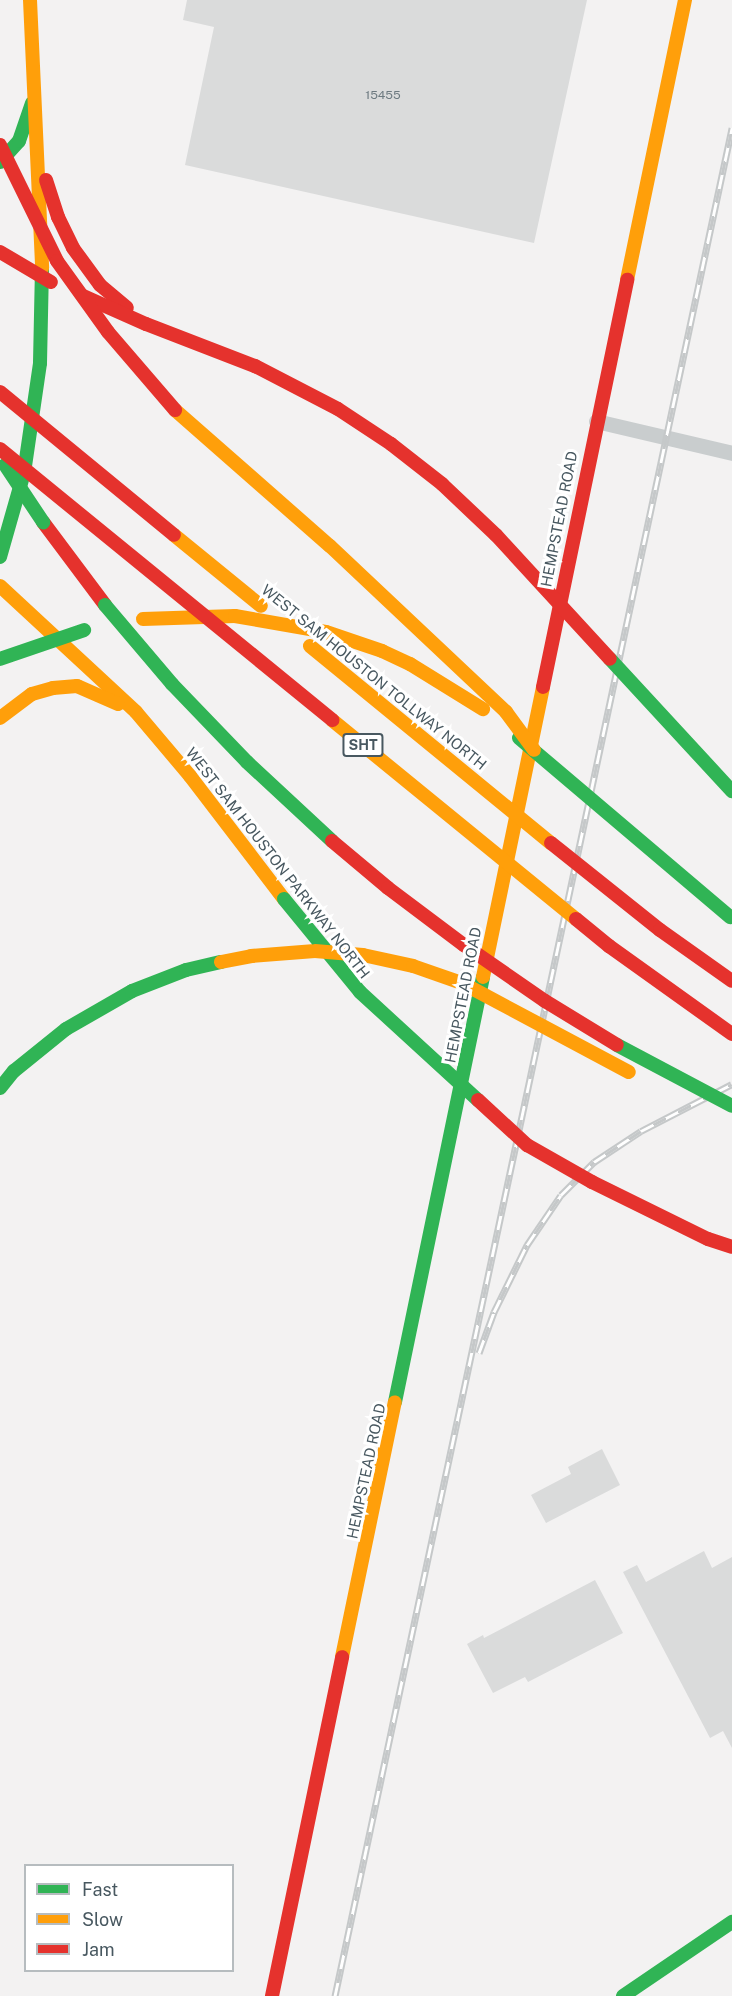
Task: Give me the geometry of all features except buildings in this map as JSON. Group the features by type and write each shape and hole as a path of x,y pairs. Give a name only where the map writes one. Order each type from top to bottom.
{"main road":[{"path":"0,557 24,473 40,363 42,278 39,159 30,0"},
{"name":"HEMPSTEAD ROAD","path":"272,1996 413,1324 596,421 685,0"},
{"path":"0,162 19,141 36,95"},
{"path":"0,144 20,190 57,261 108,332 176,411 330,546 439,648 506,712 534,750"},
{"path":"39,159 58,218 73,248 100,285 146,324"},
{"path":"0,252 42,278 146,324 255,366 338,409 391,444 433,477 496,535 732,791"},
{"name":"WEST SAM HOUSTON TOLLWAY NORTH","path":"0,392 588,874 668,936 732,981"},
{"name":"SHT","path":"0,449 609,946 732,1034"},
{"path":"0,458 52,535 105,605 172,684 247,762 322,833 454,938 545,1001 629,1052 732,1106"},
{"name":"WEST SAM HOUSTON PARKWAY NORTH","path":"0,586 136,712 190,776 284,899 360,992 527,1144 592,1182 708,1239 732,1247"},
{"path":"0,659 55,638 98,627 172,616 235,616 296,625 382,651 437,679 487,712 732,918"},
{"path":"0,718 32,694 53,688 77,686 136,712"},
{"path":"0,1088 14,1071 66,1029 132,991 186,970 240,958 315,951 363,955 413,966 462,983 644,1080"},
{"path":"623,1996 732,1922"}],"street":[{"path":"596,421 715,452 732,453"}],"railway":[{"path":"335,1996 732,128"},
{"path":"479,1353 494,1312 527,1245 561,1195 594,1162 641,1131 732,1084"}],"traffic: fast":[{"path":"0,162 19,141 32,103"},
{"path":"0,557 24,473 40,363 42,268"},
{"path":"5,465 43,522"},
{"path":"105,605 172,684 247,762 332,841"},
{"path":"0,659 84,630"},
{"path":"610,659 732,791"},
{"path":"519,738 730,917"},
{"path":"284,899 360,992 478,1100"},
{"path":"0,1088 14,1071 66,1029 132,991 186,970 221,962"},
{"path":"395,1402 483,977"},
{"path":"617,1045 732,1106"},
{"path":"623,1996 732,1922"}],"traffic: slow":[{"path":"30,0 42,268"},
{"path":"627,280 685,0"},
{"path":"175,410 330,546 506,712 534,750"},
{"path":"174,535 261,606"},
{"path":"0,586 136,712 190,776 284,899"},
{"path":"143,619 235,616 326,632 382,651 410,664 483,709"},
{"path":"310,646 551,843"},
{"path":"0,718 32,694 53,688 77,686 118,704"},
{"path":"483,977 543,687"},
{"path":"332,720 576,919"},
{"path":"221,962 251,956 315,951"},
{"path":"315,951 363,955 413,966 462,983 629,1072"},
{"path":"342,1657 395,1402"}],"traffic: jam":[{"path":"0,145 57,261 108,332 175,410"},
{"path":"46,180 58,217 73,248 100,285 127,308"},
{"path":"0,252 51,282"},
{"path":"543,687 627,280"},
{"path":"83,296 146,324 255,366 338,409"},
{"path":"0,392 174,535"},
{"path":"338,409 391,444 442,484 496,535 610,659"},
{"path":"0,449 332,720"},
{"path":"43,522 105,605"},
{"path":"332,841 388,888 464,945 545,1001 617,1045"},
{"path":"551,843 660,930 732,981"},
{"path":"576,919 609,946 732,1034"},
{"path":"478,1100 527,1145 592,1182 708,1239 732,1247"},
{"path":"272,1996 342,1657"}]}
